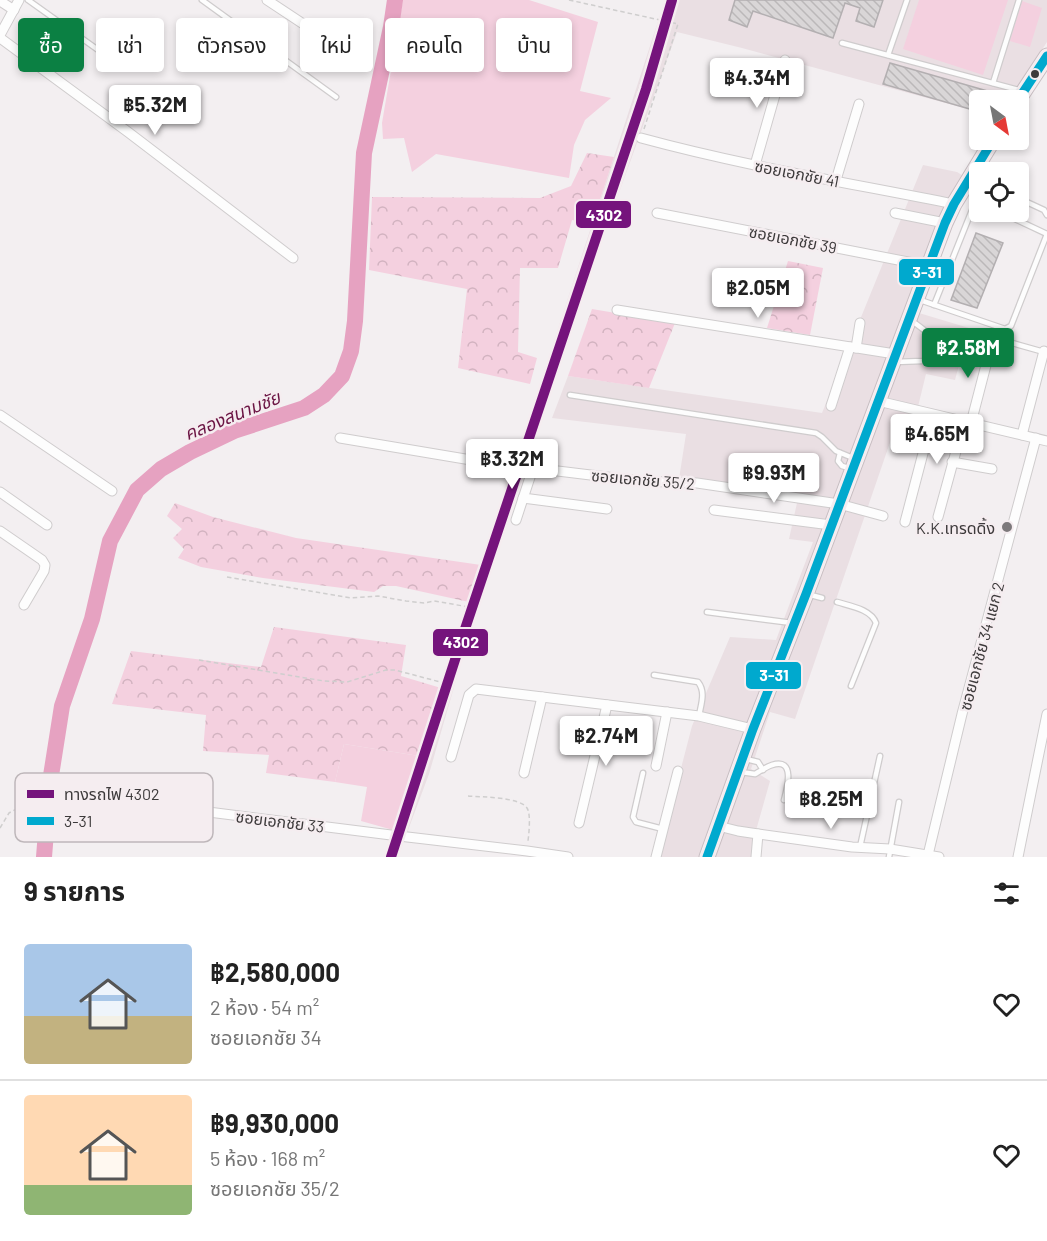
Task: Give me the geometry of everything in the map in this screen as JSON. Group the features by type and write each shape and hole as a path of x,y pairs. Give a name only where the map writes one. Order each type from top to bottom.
{"main road":[{"path":"1025,90 1047,56"},
{"path":"706,857 945,223 954,204 973,177 988,150"}],"street":[{"path":"19,0 0,37 293,258"},
{"path":"267,0 300,22"},
{"path":"0,1 14,10"},
{"path":"755,165 785,60"},
{"path":"836,180 859,104"},
{"name":"ซอยเอกชัย 41","path":"641,138 755,165 954,204"},
{"name":"ซอยเอกชัย 39","path":"657,213 929,266"},
{"path":"895,213 945,223"},
{"path":"617,310 853,347 894,358"},
{"path":"831,406 860,323"},
{"path":"938,517 952,462 967,423 992,342"},
{"path":"1022,435 1045,352"},
{"path":"878,401 1047,441"},
{"path":"905,522 933,414"},
{"path":"0,415 112,491"},
{"name":"ซอยเอกชัย 35/2","path":"340,438 483,462 640,481 697,483 839,504 883,516"},
{"name":"ซอยเอกชัย 34 แยก 2","path":"927,855 1036,438"},
{"path":"952,462 992,470"},
{"path":"516,520 534,468"},
{"path":"0,492 47,525"},
{"path":"524,498 607,509"},
{"path":"714,510 831,525"},
{"path":"0,531 42,560 45,565 44,571 24,605"},
{"path":"451,757 469,695 476,688 699,716 753,729"},
{"path":"524,773 543,697"},
{"path":"579,823 607,705"},
{"path":"656,766 667,712"},
{"path":"1017,857 1047,714"},
{"path":"656,857 678,771"},
{"name":"ซอยเอกชัย 33","path":"213,812 527,850 568,857"},
{"path":"718,826 738,831 889,853 939,857"},
{"path":"756,857 758,834"},
{"path":"476,857 478,845"}],"lane":[{"path":"28,0 96,48"},
{"path":"202,0 336,97"},
{"path":"888,55 907,0"},
{"path":"993,83 1020,0"},
{"path":"842,43 993,83 1008,90"},
{"path":"1029,203 1044,210 1047,215"},
{"path":"934,305 969,218"},
{"path":"916,299 1005,329 1011,326 1047,234 1021,222"},
{"path":"894,358 923,361 930,358 934,341 909,318"},
{"path":"992,342 998,339 1045,352"},
{"path":"570,395 816,433 836,452 854,464"},
{"path":"840,453 838,461 840,464 843,466 854,464"},
{"path":"806,594 822,598"},
{"path":"837,602 863,610 874,617 876,622 851,686"},
{"path":"707,612 795,623"},
{"path":"654,675 698,681 703,694 699,716"},
{"path":"850,857 856,847 880,756"},
{"path":"741,764 758,762 763,770"},
{"path":"741,764 755,774 772,765 783,765 789,778 784,800"},
{"path":"644,773 633,817 636,822 663,829"},
{"path":"889,853 899,802"}],"path":[{"path":"569,0 678,24 641,138"},
{"path":"395,835 661,21"},
{"path":"227,577 351,598 378,596 470,607"},
{"path":"199,660 324,681 346,682 386,670 395,670 445,683"},
{"path":"468,796 516,801 526,806 529,811 527,850"},
{"path":"0,828 9,813 15,809"}],"shaded area":[{"path":"665,0 1047,0 1047,42 1016,90 969,90 969,109 677,32 554,373 528,460 463,656 429,774 398,857 384,857"},
{"path":"923,165 957,172 969,179 969,192 961,205 919,313 969,328 955,380 926,374 913,427 896,425 795,719 770,712 751,769 770,781 753,841 751,857 658,857 692,726 730,637 776,640 813,542 789,539 799,494 679,479 686,434 552,418 568,376 822,413"}],"green space":[{"path":"403,0 529,0 598,22 580,91 611,98 585,120 574,145 569,178 436,154 412,172 404,138 383,139 382,123 391,72 484,72 484,18 400,18"},
{"path":"919,0 1008,0 983,75 903,49"},
{"path":"1022,1 1042,8 1030,47 1010,41"},
{"path":"587,153 614,157 592,224 572,220 558,268 520,268 518,352 537,358 530,384 458,368 467,289 369,270 372,197 540,198 571,186"},
{"path":"788,261 823,268 810,335 767,328"},
{"path":"592,309 675,323 649,388 568,376"},
{"path":"175,503 213,517 296,538 481,565 469,602 396,586 383,586 374,592 263,578 201,567 178,558 184,549 173,538 182,529 167,516"},
{"path":"274,627 406,645 401,676 441,688 419,756 344,744 335,782 266,773 269,755 203,751 206,715 112,704 131,651 261,667"},
{"path":"344,744 419,756 393,830 361,821 367,787 335,782"}],"building":[{"path":"735,0 883,0 874,27 856,21 860,8 845,3 833,38 753,11 747,27 729,20"},
{"path":"890,63 984,90 969,90 969,109 883,84"},
{"path":"976,233 1003,243 977,308 951,300"}],"waterway":[{"name":"คลองสนามชัย","path":"51,773 62,706 92,619 110,541 137,490 161,469 190,452 234,431 304,408 324,395 342,376 351,351 355,321 364,153 395,0"},
{"name":"คลองสนามชัย","path":"44,857 45,842"}],"rail line":[{"name":"4302","path":"391,857 646,89 672,0"}],"transit line":[{"name":"3-31","path":"1025,90 1047,56"},
{"name":"3-31","path":"707,857 753,729 945,223 987,150"}],"place":[{"name":"K.K.เทรดดิ้ง","path":"1007,527"}]}
